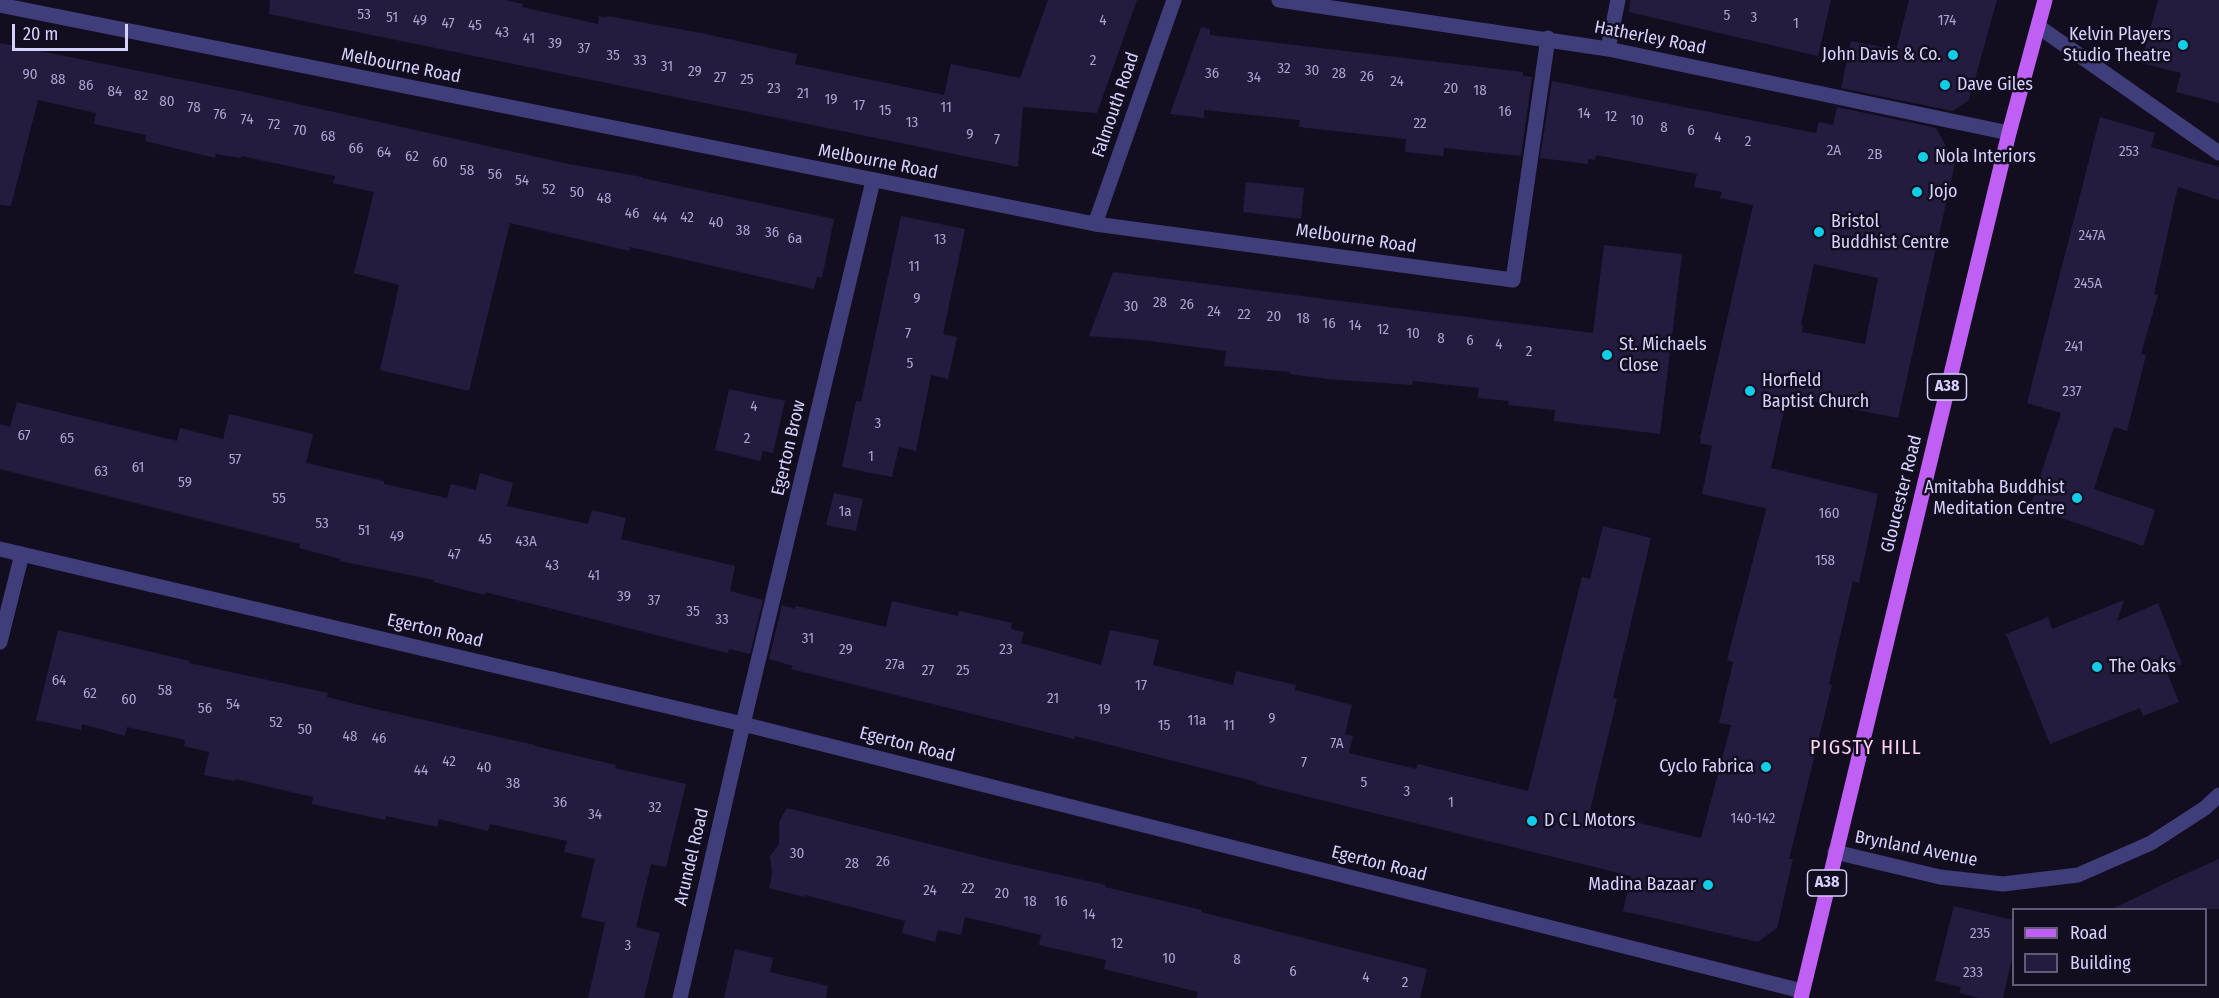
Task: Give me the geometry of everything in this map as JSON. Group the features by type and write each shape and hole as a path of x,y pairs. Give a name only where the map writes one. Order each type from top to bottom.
{"main road":[{"name":"Gloucester Road","path":"1801,994 1856,776 2009,133 2045,0"}],"street":[{"name":"Falmouth Road","path":"1095,224 1174,0"},
{"name":"Hatherley Road","path":"1280,0 1548,38 2009,133"},
{"path":"1608,49 1618,0"},
{"name":"Melbourne Road","path":"0,5 1095,224 1513,280 1548,38"},
{"path":"2039,27 2219,153"},
{"name":"Egerton Brow","path":"743,724 873,181"},
{"name":"Egerton Road","path":"0,549 743,724 1801,994"},
{"path":"0,642 22,555"},
{"name":"Arundel Road","path":"680,998 743,724"},
{"name":"Brynland Avenue","path":"1835,852 1941,878 2003,884 2078,875 2151,843 2205,808 2219,795"}],"building":[{"path":"270,0 505,0 523,4 522,7 598,24 599,16 606,18 607,16 701,33 797,54 795,64 944,95 951,64 1020,78 1048,0 1137,0 1097,113 1023,107 1018,167 269,14"},
{"path":"1630,0 1831,0 1818,56 1629,12"},
{"path":"1909,0 1997,0 1969,100 1953,111 1841,88 1851,41 1896,50"},
{"name":"Kelvin Players Studio Theatre","path":"2158,0 2219,0 2219,103 2176,92 2181,73 2141,63"},
{"path":"1201,27 1210,29 1210,35 1523,72 1523,76 1532,77 1521,156 1444,148 1443,156 1405,152 1406,139 1299,127 1300,120 1204,110 1204,118 1170,114"},
{"path":"0,43 239,91 569,164 642,177 834,219 822,278 817,277 814,289 630,247 629,251 510,223 469,391 380,370 399,285 354,273 374,192 333,183 335,176 241,156 241,158 216,154 215,158 145,141 146,135 94,124 96,113 38,100 11,206 0,205"},
{"path":"1552,81 1816,133 1819,122 1833,125 1837,107 1936,128 1955,163 1898,418 1787,396 1771,468 1878,494 1859,583 1853,581 1829,684 1832,685 1789,859 1793,859 1777,928 1758,942 1623,911 1631,876 1256,784 1257,782 1075,736 1074,739 791,669 793,666 769,659 782,605 795,609 796,606 886,627 892,601 958,616 959,611 1012,623 1011,629 1024,632 1021,643 1101,665 1110,630 1159,640 1153,665 1233,685 1236,671 1296,685 1295,690 1352,705 1345,734 1353,736 1349,753 1416,769 1418,764 1528,791 1582,577 1590,579 1603,526 1651,538 1613,698 1617,699 1590,811 1701,838 1731,725 1719,723 1733,662 1727,660 1766,510 1702,494 1712,446 1700,443 1700,438 1753,205 1720,198 1722,192 1694,187 1697,174 1596,155 1595,160 1588,159 1588,164 1540,158","holes":["1814,264 1878,278 1865,344 1802,332 1803,325 1801,325"]},
{"path":"2100,117 2155,133 2151,147 2219,167 2219,200 2178,187 2154,294 2158,295 2141,354 2146,355 2127,431 2114,427 2094,489 2155,510 2143,546 2030,507 2061,413 2027,403"},
{"path":"1246,182 1304,188 1301,219 1243,212"},
{"path":"901,216 965,229 943,334 957,337 948,379 931,375 916,451 899,447 892,477 842,467 856,401 861,402"},
{"path":"1604,245 1682,254 1660,434 1554,421 1555,410 1508,405 1509,401 1478,398 1479,388 1413,381 1412,385 1328,379 1290,374 1290,372 1224,366 1226,351 1089,336 1113,272 1593,333"},
{"path":"729,389 785,401 773,453 763,451 760,461 715,450"},
{"path":"17,402 177,441 180,428 223,439 229,414 313,434 306,463 384,481 384,484 447,498 451,484 476,490 480,473 513,483 507,506 588,524 592,510 626,518 621,539 735,566 730,591 763,600 750,654 729,649 728,653 485,592 485,595 434,582 434,580 340,561 341,559 299,548 300,544 0,469 0,424 10,427"},
{"path":"834,493 863,499 856,531 826,525"},
{"name":"The Oaks","path":"2124,600 2117,621 2158,603 2182,664 2166,670 2179,702 2143,716 2140,708 2050,744 2006,634 2048,617 2052,629"},
{"path":"58,630 190,661 189,663 328,693 327,697 535,745 616,765 615,768 686,784 666,867 651,864 636,927 660,933 644,998 588,998 605,923 581,917 595,859 564,852 567,841 490,824 488,831 439,819 437,827 386,816 385,820 312,804 313,797 235,779 234,781 204,775 209,752 184,746 185,740 127,727 125,736 82,724 81,730 36,720"},
{"path":"787,808 993,860 1106,885 1105,887 1427,969 1420,998 1196,998 1198,992 1104,969 1106,960 1039,945 1041,935 965,917 961,935 938,930 935,942 902,933 905,921 769,888 772,874 770,856 779,844 779,822"},
{"path":"2219,859 2219,909 2114,908"},
{"path":"1954,906 2012,920 2012,958 2003,998 1980,998 1959,993 1961,987 1935,981"},
{"path":"735,949 773,958 770,972 828,986 826,998 724,998"}],"place":[{"name":"Kelvin Players Studio Theatre","path":"2183,45"},
{"name":"John Davis & Co.","path":"1953,55"},
{"name":"Dave Giles","path":"1945,85"},
{"name":"Nola Interiors","path":"1923,157"},
{"name":"Jojo","path":"1917,192"},
{"name":"Bristol Buddhist Centre","path":"1819,232"},
{"name":"St. Michaels Close","path":"1607,355"},
{"name":"Horfield Baptist Church","path":"1750,391"},
{"name":"Amitabha Buddhist Meditation Centre","path":"2077,498"},
{"name":"The Oaks","path":"2097,667"},
{"name":"Cyclo Fabrica","path":"1766,767"},
{"name":"D C L Motors","path":"1532,821"},
{"name":"Madina Bazaar","path":"1708,885"}],"district":[{"name":"PIGSTY HILL","path":"1866,748"}]}
